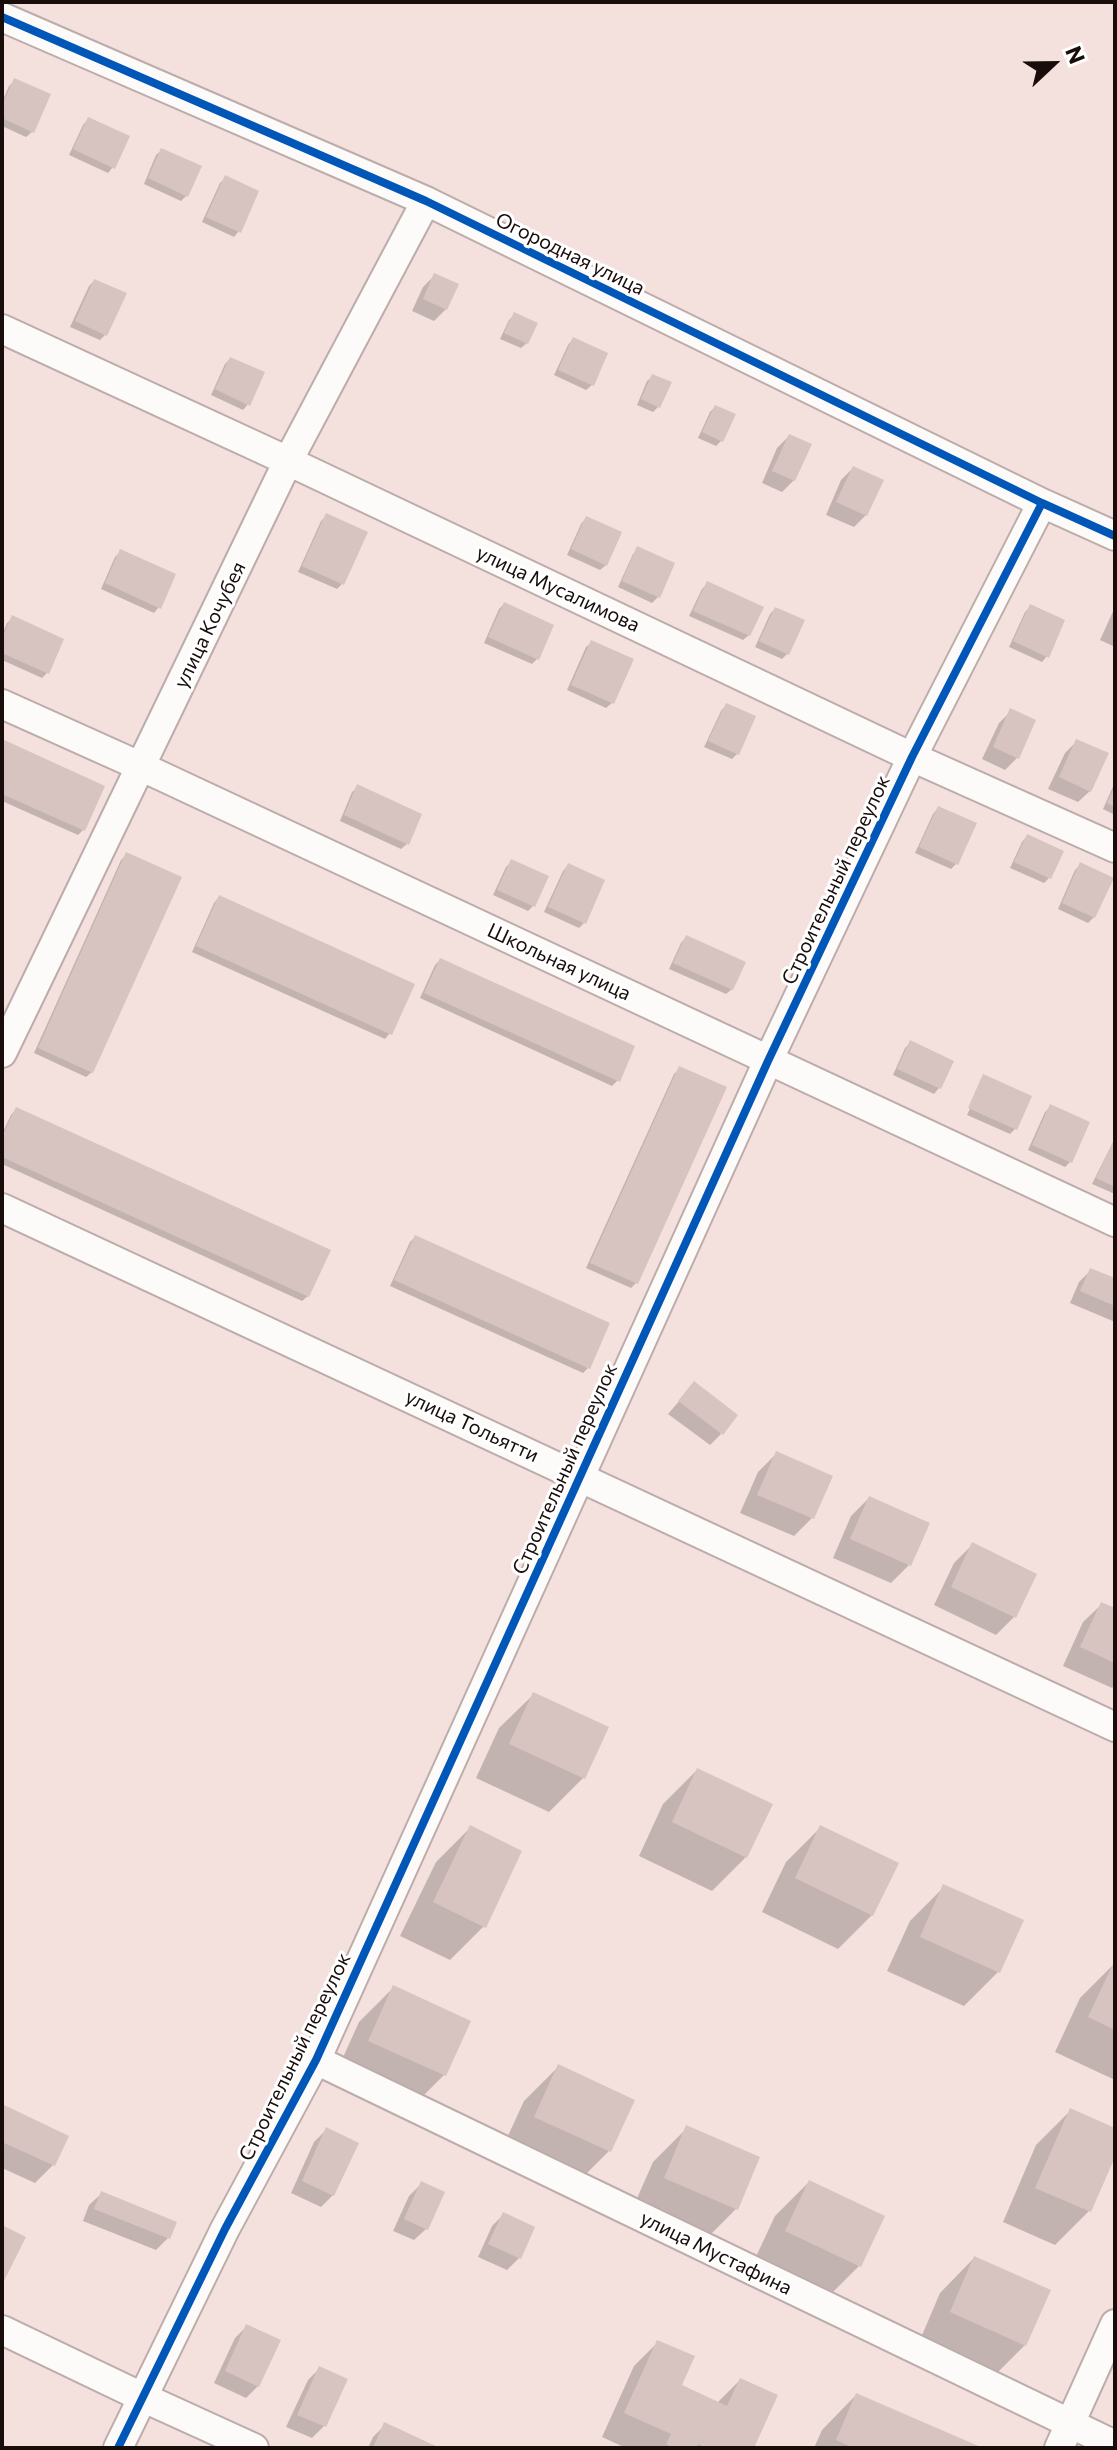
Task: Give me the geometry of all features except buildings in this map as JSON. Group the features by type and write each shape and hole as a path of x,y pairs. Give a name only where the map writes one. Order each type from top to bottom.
{"street":[{"name":"Огородная улица","path":"2,17 426,201 1115,536"},
{"name":"улица Кочубея","path":"2,1053 288,461 426,201"},
{"name":"улица Мусалимова","path":"2,329 912,757 1115,848"},
{"name":"Строительный переулок","path":"118,2448 225,2229 316,2060 768,1061 912,757 1042,503"},
{"name":"Школьная улица","path":"2,704 1115,1222"},
{"name":"улица Тольятти","path":"2,1208 1115,1727"},
{"name":"улица Мустафина","path":"316,2060 1064,2436 1115,2445"},
{"path":"1064,2436 1115,2324"},
{"path":"2,2330 254,2448"}],"cycle path":[{"path":"2,17 426,201 1115,536"},
{"path":"118,2448 225,2229 316,2060 768,1061 912,757 1042,503"}]}
